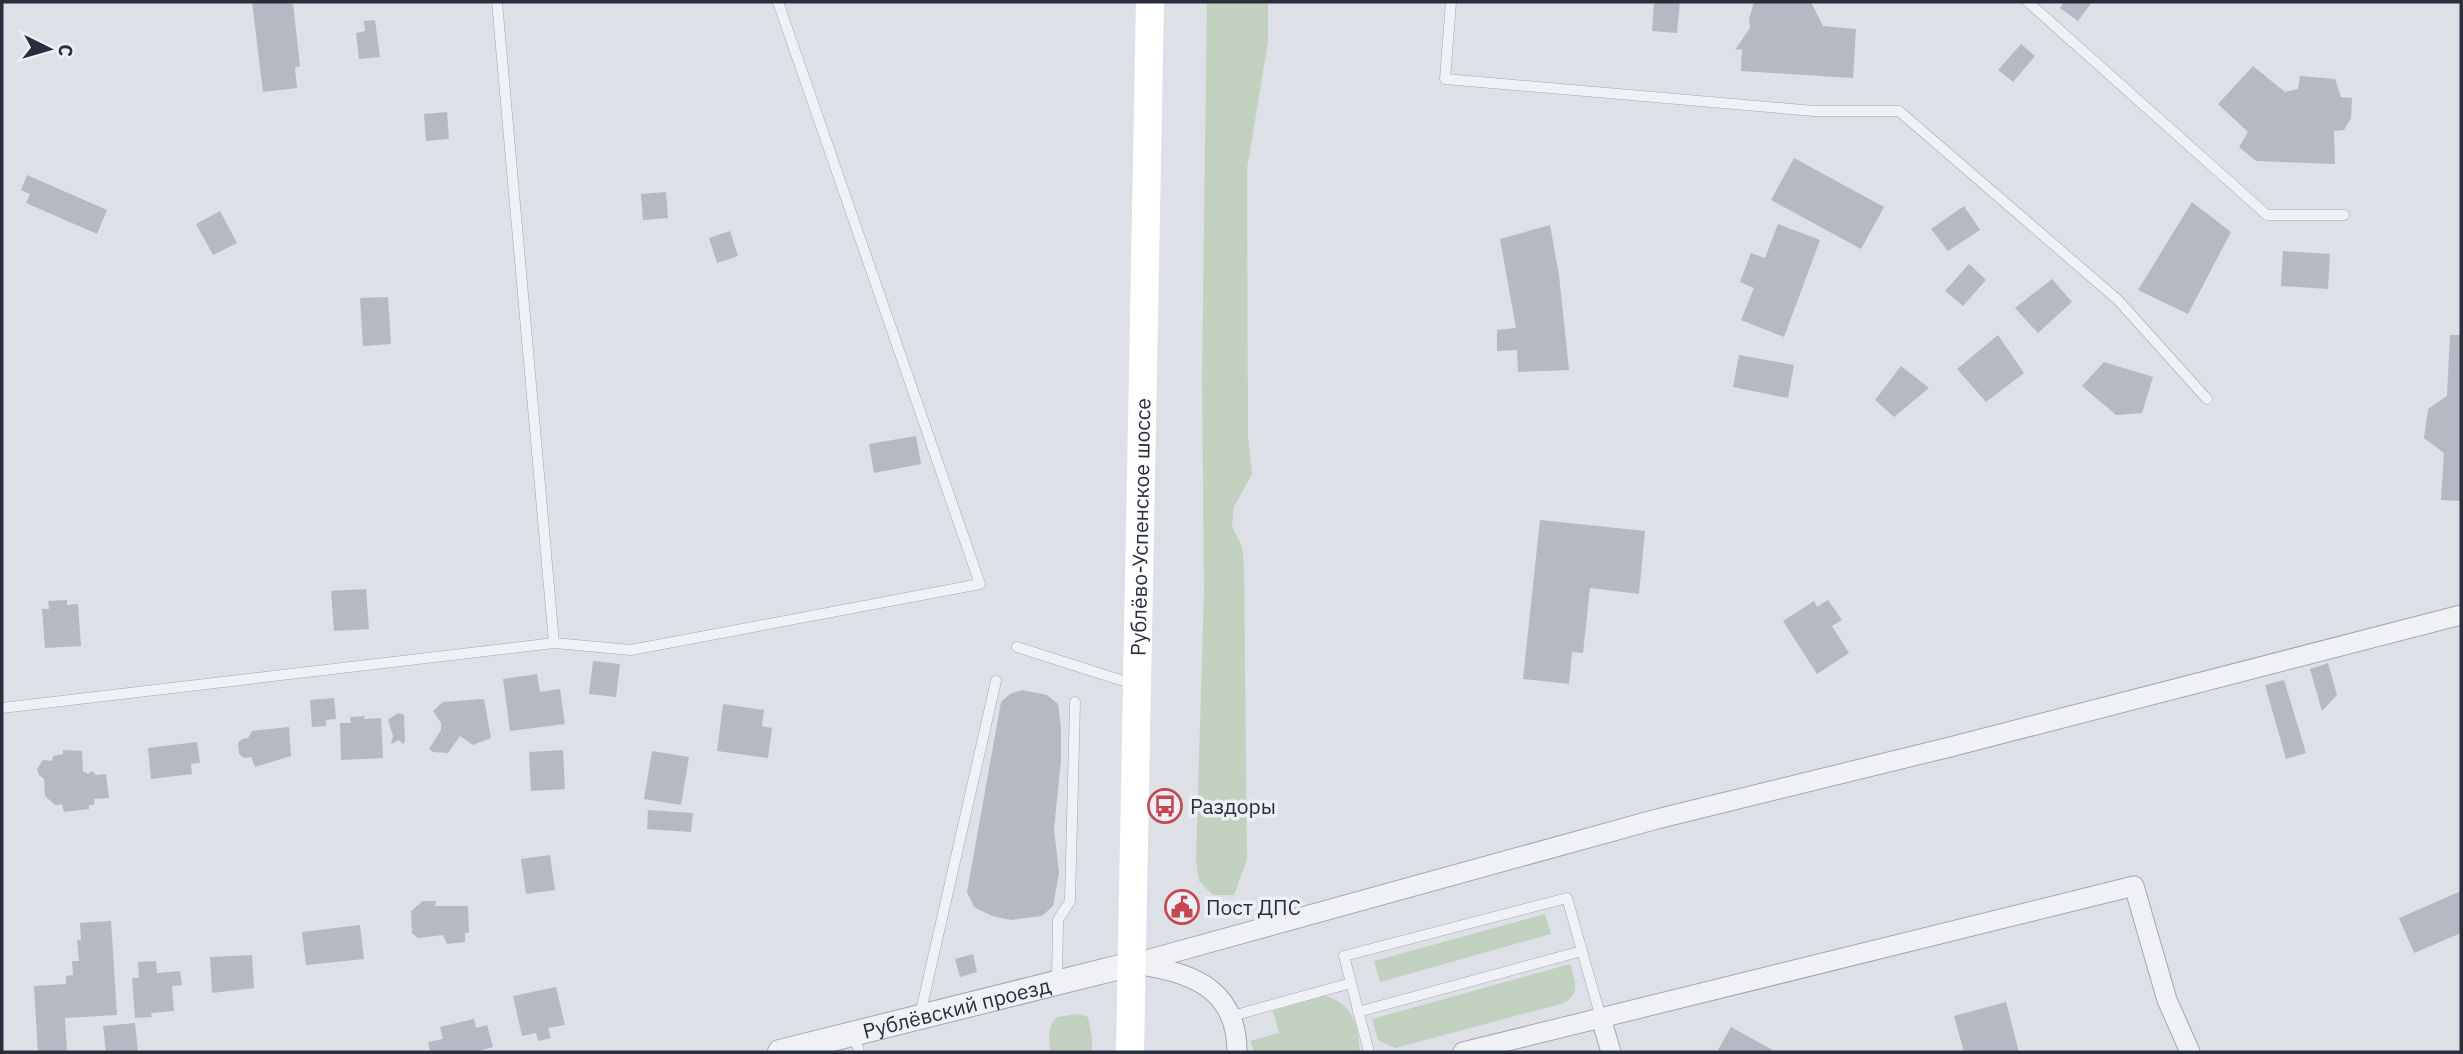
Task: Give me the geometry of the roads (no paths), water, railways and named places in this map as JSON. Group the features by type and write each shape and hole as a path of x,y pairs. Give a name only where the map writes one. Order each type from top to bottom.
{"main road":[{"name":"Рублёво-Успенское шоссе","path":"1130,1052 1150,2"}],"street":[{"path":"1132,964 1657,819 1950,747 2461,615"},
{"path":"1463,1052 2134,886 2168,1000 2190,1052"},
{"path":"1132,964 1164,969 1194,978 1219,996 1232,1016 1237,1052"},
{"name":"Рублёвский проезд","path":"780,1052 857,1043 920,1018 1132,964"},
{"path":"1601,1017 1611,1052"}],"lane":[{"path":"497,2 554,643"},
{"path":"2,708 554,643 631,650 980,584 778,2"},
{"path":"1451,2 1445,79 1814,111 1899,111 2118,300 2207,399"},
{"path":"2028,2 2267,215 2344,215"},
{"path":"1017,647 1137,685"},
{"path":"920,1018 996,681"},
{"path":"1057,983 1058,920 1070,901 1075,702"},
{"path":"1369,1052 1344,956 1567,898 1601,1017"},
{"path":"1358,1012 1582,951"},
{"path":"1232,1016 1351,983"}],"place":[{"name":"Раздоры","path":"1165,806"},
{"name":"Пост ДПС","path":"1182,907"}]}
